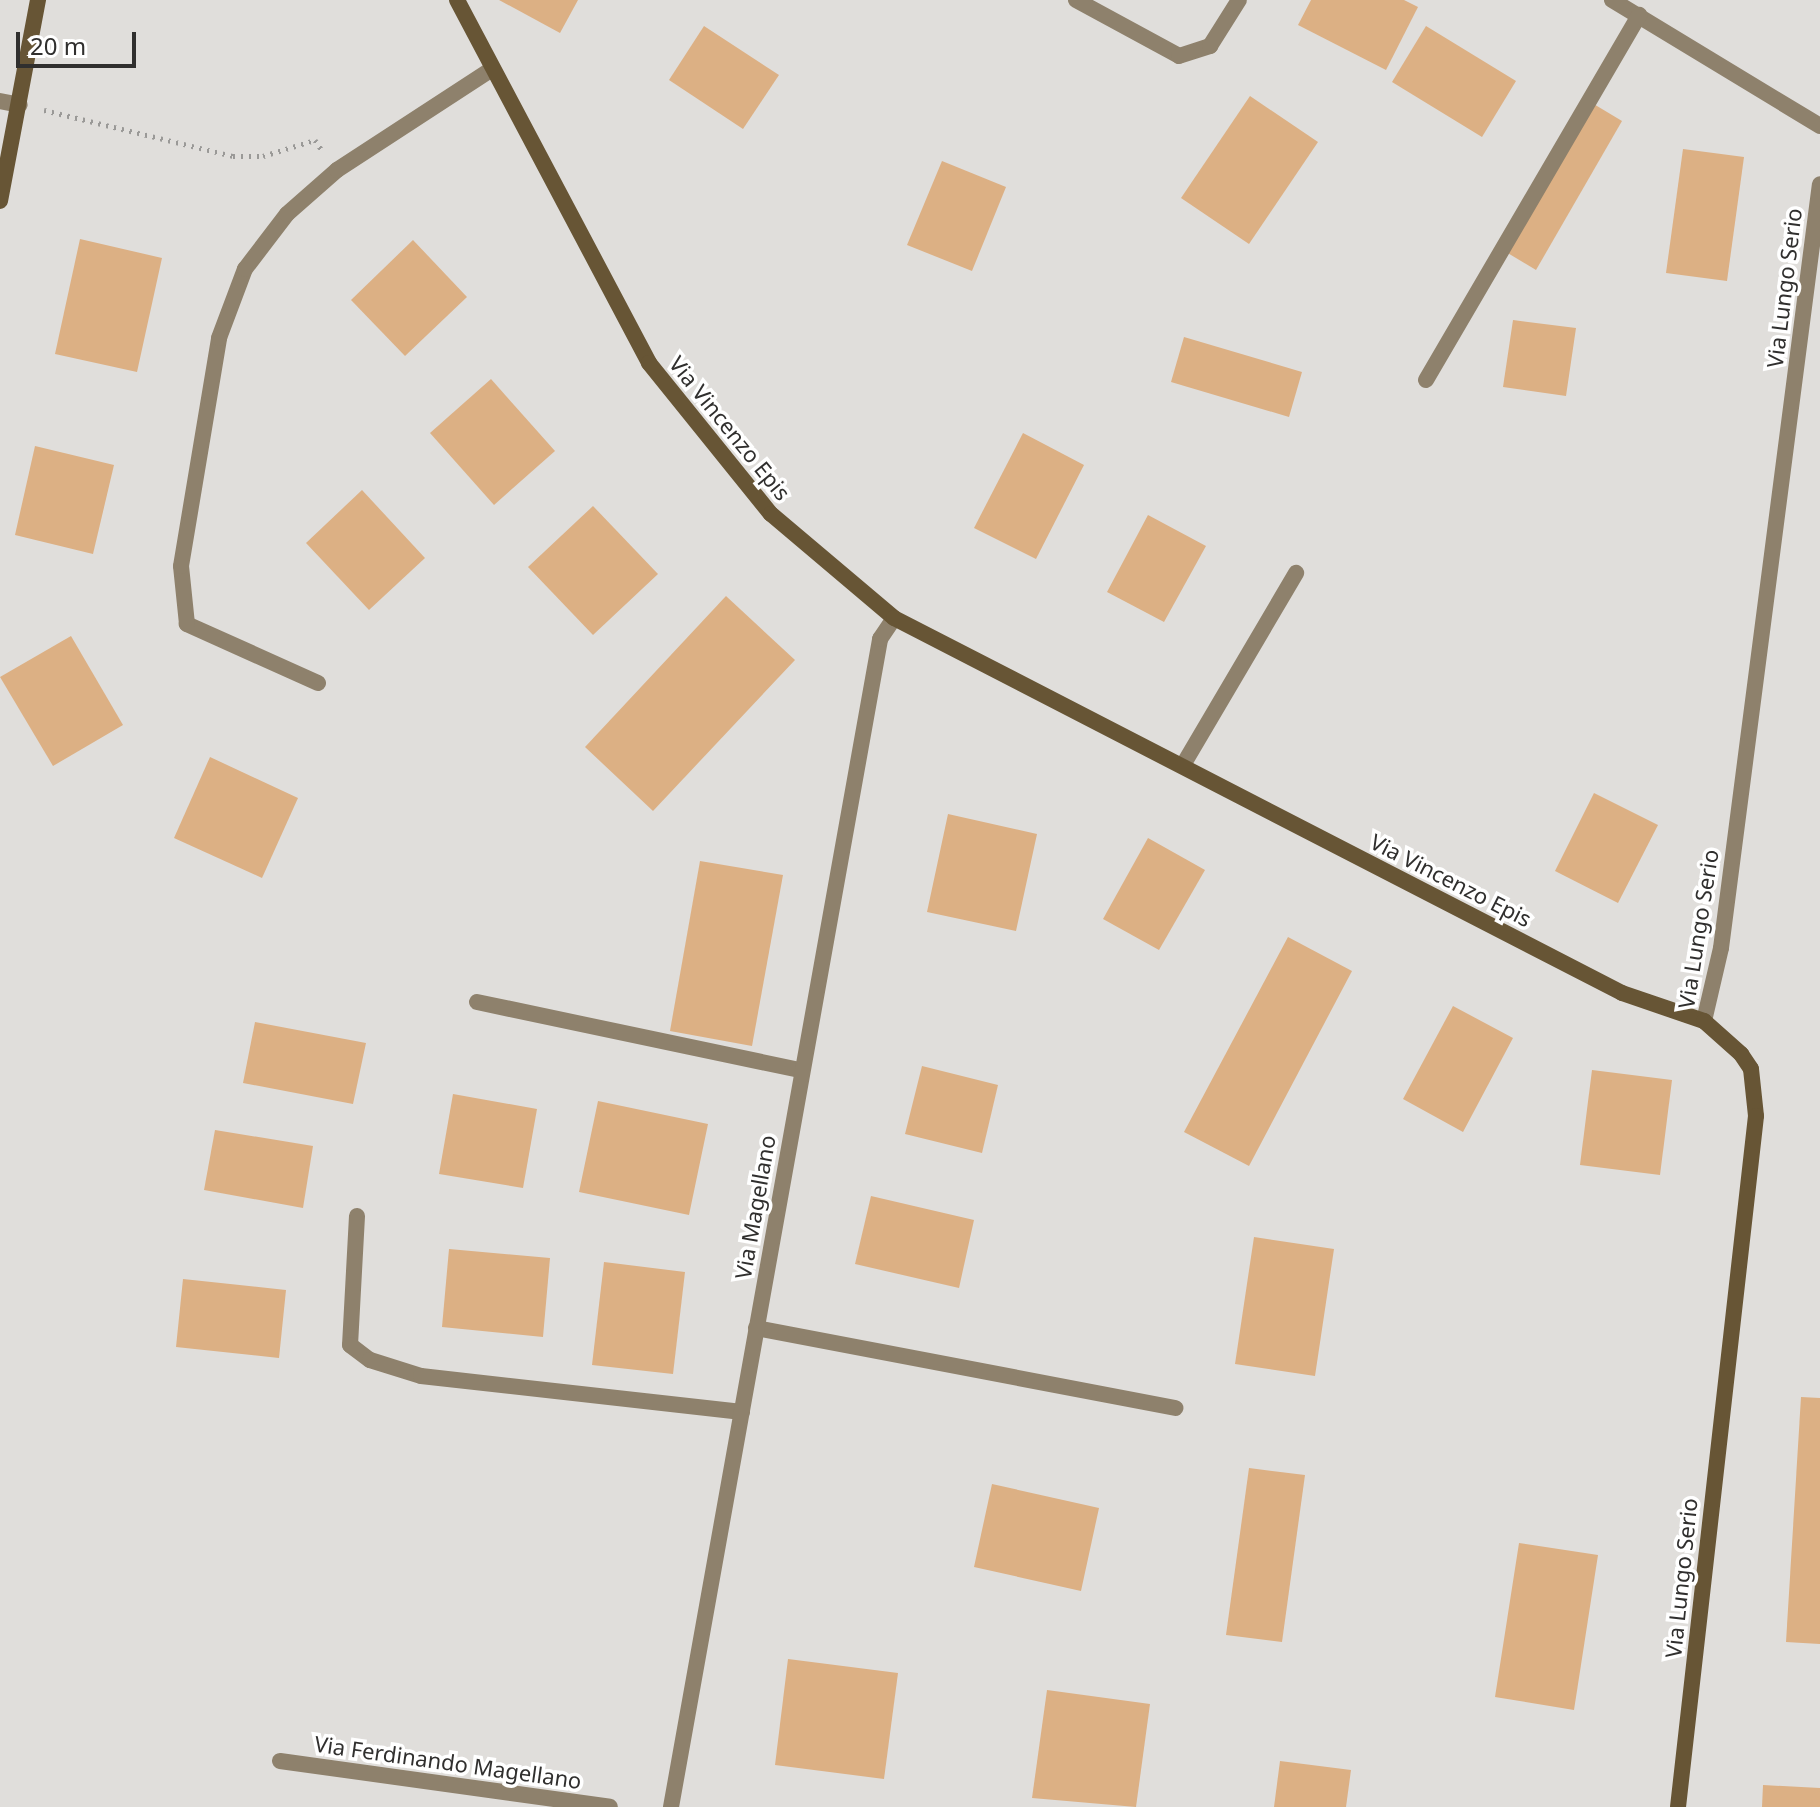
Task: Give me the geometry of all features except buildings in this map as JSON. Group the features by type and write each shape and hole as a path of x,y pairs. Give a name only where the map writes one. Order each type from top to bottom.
{"street":[{"path":"0,201 38,0"},
{"name":"Via Vincenzo Epis","path":"457,0 649,363 771,514 894,618 1622,993 1704,1021"},
{"path":"1076,0 1179,56 1210,46 1239,0"},
{"path":"1612,0 1820,126"},
{"path":"1426,380 1639,15"},
{"path":"318,683 187,624 181,566 219,338 245,269 287,214 337,170 492,69"},
{"path":"0,101 20,105"},
{"name":"Via Lungo Serio","path":"1678,1807 1756,1116 1751,1069 1728,1039 1704,1021 1721,948 1820,184"},
{"path":"1183,765 1296,573"},
{"name":"Via Magellano","path":"671,1807 880,639 894,618"},
{"path":"477,1002 801,1070"},
{"path":"357,1216 350,1345 370,1360 421,1376 742,1412"},
{"path":"756,1328 1175,1408"},
{"name":"Via Ferdinando Magellano","path":"280,1761 610,1807"}],"path":[{"path":"20,105 233,156 263,156 315,140 337,170"}]}
